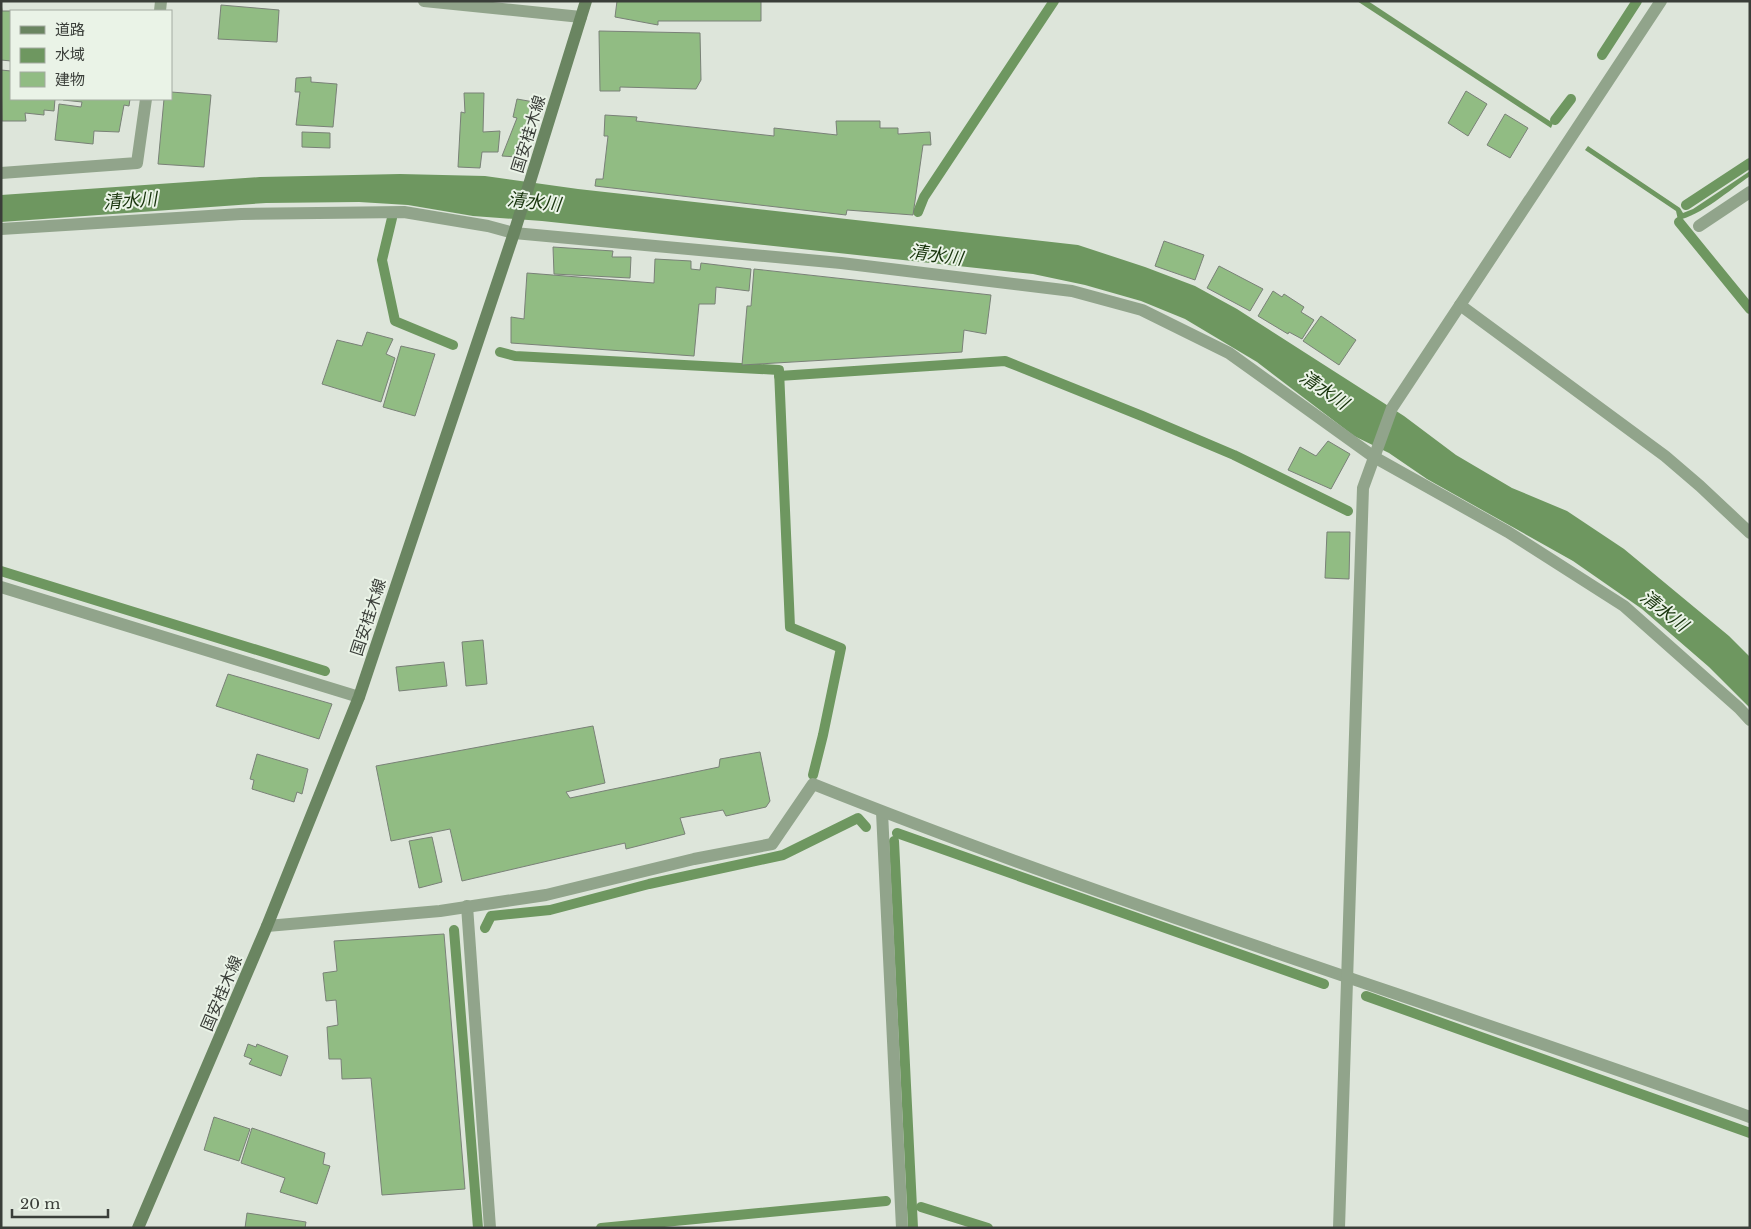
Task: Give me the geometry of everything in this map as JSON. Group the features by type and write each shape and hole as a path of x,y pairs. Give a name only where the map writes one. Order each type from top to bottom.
{"main road":[{"name":"国安桂木線","path":"138,1228 267,926 359,697 516,227 586,1"}],"street":[{"path":"424,1 580,17"},
{"path":"1339,1228 1363,488 1392,408 1660,1"},
{"path":"1,173 137,162 146,100"},
{"path":"1699,226 1750,192"},
{"path":"1,229 241,214 404,212 488,226 516,227 841,263 1072,291 1142,310 1229,352 1374,458 1508,532 1624,606 1739,708 1750,720"},
{"path":"1460,305 1665,456 1750,533"},
{"path":"1,587 359,697"},
{"path":"267,926 440,911 546,895 694,859 772,844 813,784 882,812 1255,946 1642,1078 1750,1117"},
{"path":"882,812 902,1228"},
{"path":"467,906 490,1228"}],"water":[{"path":"1357,1 1368,1 1553,123 1551,128"},
{"path":"1588,146 1680,208 1683,213 1693,209 1750,171 1750,176 1705,208 1678,220 1676,211 1585,150"},
{"name":"清水川","path":"400,174 485,176 578,189 1078,245 1195,286 1237,309 1404,416 1456,455 1512,488 1567,511 1624,549 1729,636 1750,657 1750,708 1709,667 1642,609 1573,561 1427,479 1389,453 1354,436 1257,362 1185,319 1141,301 1085,285 1033,274 542,221 473,216 408,205 359,202 266,203 1,222 1,195 260,177"}],"building":[{"path":"617,1 761,1 761,21 658,21 658,25 615,17"},
{"path":"1,3 2,11 10,11 10,61 1,60"},
{"path":"221,5 279,10 277,42 218,39"},
{"path":"599,31 700,33 701,80 696,89 620,87 620,91 600,91"},
{"path":"1,70 10,71 10,100 55,100 54,111 44,110 44,115 25,113 26,121 2,121"},
{"path":"311,77 311,82 337,84 333,127 296,125 300,92 295,92 296,78"},
{"path":"1466,91 1487,104 1468,136 1448,123"},
{"path":"172,92 211,95 204,167 158,164 164,100 172,100"},
{"path":"464,93 484,93 483,132 500,131 498,152 482,152 480,168 458,167 461,112 465,113"},
{"path":"517,99 534,102 517,157 502,156 517,118 513,117"},
{"path":"63,100 130,100 129,106 124,105 119,132 94,131 93,144 55,140 59,104 81,107 82,102"},
{"path":"1505,114 1528,128 1510,158 1487,145"},
{"path":"605,115 637,117 636,121 774,136 774,128 837,135 836,121 880,121 880,128 898,128 898,134 930,132 931,145 923,145 913,215 847,210 846,215 595,186 596,179 603,179 608,136 604,136"},
{"path":"302,132 330,133 330,148 302,147"},
{"path":"1164,241 1204,255 1195,280 1155,266"},
{"path":"553,247 613,251 612,257 631,257 630,278 554,274"},
{"path":"655,259 691,261 691,269 700,270 701,263 751,269 749,291 716,287 715,304 699,304 694,356 511,343 511,317 524,319 527,273 654,283"},
{"path":"1219,266 1263,289 1250,311 1207,288"},
{"path":"754,269 991,295 986,334 964,330 962,352 742,365 747,306 751,306"},
{"path":"1273,291 1282,297 1284,294 1304,307 1301,312 1314,320 1302,339 1289,332 1288,334 1258,316"},
{"path":"1321,316 1356,340 1339,365 1303,341"},
{"path":"367,332 393,339 386,354 395,358 381,402 322,384 337,340 362,346"},
{"path":"401,346 435,354 415,416 383,407"},
{"path":"1328,441 1350,454 1331,489 1288,470 1300,447 1316,456"},
{"path":"1327,532 1350,532 1349,579 1325,578"},
{"path":"483,640 487,684 466,686 462,642"},
{"path":"444,662 447,686 399,691 396,667"},
{"path":"228,674 332,704 319,739 216,706"},
{"path":"593,726 605,783 566,792 570,798 719,767 720,759 760,752 770,801 766,807 726,816 723,810 680,818 685,834 626,849 625,843 462,881 450,829 391,841 376,766"},
{"path":"257,754 308,769 302,794 297,792 294,802 252,789 254,780 250,779"},
{"path":"432,837 442,882 419,888 409,841"},
{"path":"444,934 465,1189 382,1195 371,1078 342,1079 341,1059 329,1059 327,1027 338,1025 336,1000 326,1001 323,973 337,971 334,941"},
{"path":"248,1044 256,1047 257,1044 288,1056 281,1076 249,1064 252,1059 244,1056"},
{"path":"214,1117 250,1129 239,1161 204,1150"},
{"path":"252,1128 325,1153 323,1164 330,1166 317,1204 280,1192 285,1178 241,1163"},
{"path":"247,1213 306,1222 305,1228 245,1228"}],"waterway":[{"path":"918,212 924,197 1054,1"},
{"path":"1602,55 1637,1"},
{"path":"1555,120 1571,99"},
{"path":"1686,205 1750,163"},
{"path":"392,218 382,260 395,321 453,345"},
{"path":"1679,222 1750,309"},
{"path":"500,352 515,356 779,370 790,627 841,648 813,775"},
{"path":"779,376 1005,361 1234,455 1348,511"},
{"path":"1,571 325,671"},
{"path":"485,928 491,916 550,910 649,884 783,855 858,818 866,827"},
{"path":"897,833 1324,984"},
{"path":"894,841 913,1228"},
{"path":"454,930 478,1228"},
{"path":"1366,996 1750,1133"},
{"path":"601,1228 886,1201"},
{"path":"921,1207 988,1228"}]}
